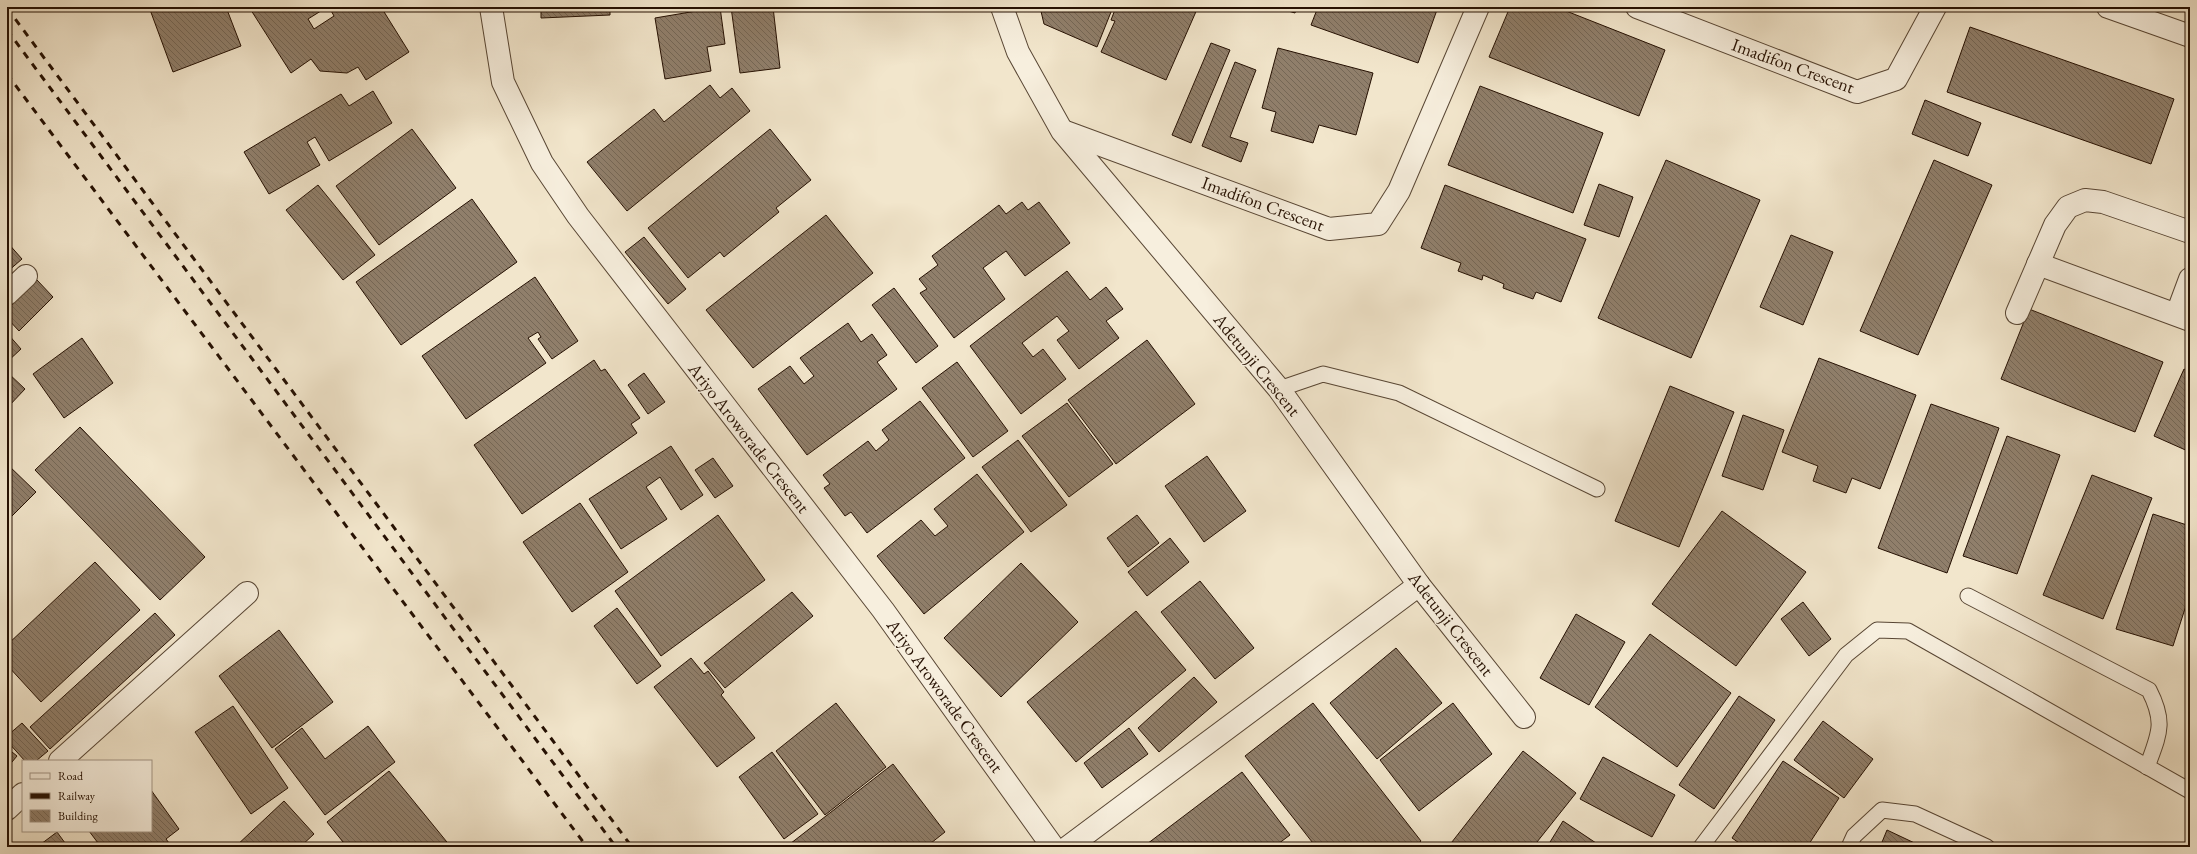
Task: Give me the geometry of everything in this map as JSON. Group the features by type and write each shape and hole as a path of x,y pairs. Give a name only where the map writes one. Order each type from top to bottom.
{"street":[{"name":"Ariyo Aroworade Crescent","path":"491,7 503,82 542,163 578,216 883,610 1053,847"},
{"name":"Adetunji Crescent","path":"1002,7 1018,52 1062,131 1279,389 1419,585 1524,717"},
{"name":"Imadifon Crescent","path":"1062,131 1329,229 1378,224 1398,191 1478,7"},
{"name":"Imadifon Crescent","path":"1636,7 1857,92 1896,79 1935,7"},
{"path":"2108,7 2190,36"},
{"path":"2017,313 2055,225 2068,207 2085,200 2103,202 2190,232"},
{"path":"2038,264 2184,317 2190,279"},
{"path":"7,294 26,276"},
{"path":"1068,847 1419,585"},
{"path":"61,760 247,593"},
{"path":"7,809 22,795"}],"lane":[{"path":"1279,389 1323,374 1399,393 1597,489"},
{"path":"1968,596 2149,690 2158,707 2160,732 2147,767"},
{"path":"1701,847 1846,655 1877,630 1908,631 2190,791"},
{"path":"1849,847 1854,836 1882,810 1915,814 1987,847"}],"building":[{"path":"149,7 226,7 241,46 173,72"},
{"path":"249,7 322,7 324,9 308,19 314,29 334,16 329,7 381,7 409,52 366,80 358,67 347,73 320,71 311,59 291,73"},
{"path":"541,7 610,7 610,15 541,18"},
{"path":"720,7 725,44 707,47 711,71 665,79 655,18"},
{"path":"731,7 773,7 780,68 740,73"},
{"path":"1040,7 1113,7 1097,47 1044,24"},
{"path":"1116,7 1198,7 1166,80 1101,52 1115,21 1111,20"},
{"path":"1275,7 1297,7 1295,13"},
{"path":"1318,7 1438,7 1418,63 1311,25"},
{"path":"1510,7 1556,7 1665,50 1639,116 1489,57"},
{"path":"1970,27 2174,99 2151,164 1947,92"},
{"path":"1211,43 1230,50 1191,143 1172,135"},
{"path":"1278,48 1373,73 1356,135 1319,125 1313,143 1271,131 1276,112 1262,108"},
{"path":"1235,62 1256,70 1230,137 1248,143 1241,162 1202,146"},
{"path":"710,85 720,98 732,88 750,111 627,211 587,162 654,109 664,122"},
{"path":"1480,86 1603,133 1573,213 1448,165"},
{"path":"373,91 392,123 329,161 315,137 307,142 320,165 269,194 244,152 341,94 349,106"},
{"path":"1925,100 1981,123 1968,156 1912,134"},
{"path":"412,129 456,188 379,245 336,186"},
{"path":"770,129 811,180 776,208 779,212 724,257 720,252 688,278 648,228"},
{"path":"1666,160 1760,200 1691,358 1598,318"},
{"path":"1934,160 1992,185 1918,355 1860,331"},
{"path":"1599,184 1633,197 1619,237 1584,225"},
{"path":"318,185 375,255 343,280 286,210"},
{"path":"1445,185 1586,239 1561,302 1536,292 1533,299 1503,288 1504,284 1483,275 1482,280 1458,271 1461,263 1421,248"},
{"path":"472,199 517,262 401,345 356,282"},
{"path":"1022,202 1028,210 1039,202 1070,243 1025,276 1006,251 983,268 1005,299 954,338 920,293 927,289 919,279 938,265 932,256 999,205 1006,214"},
{"path":"826,215 873,273 753,368 706,310"},
{"path":"1791,235 1833,252 1803,325 1760,307"},
{"path":"644,237 686,289 668,304 625,252"},
{"path":"7,242 22,259 7,272"},
{"path":"1067,271 1090,300 1106,287 1123,309 1106,321 1119,338 1079,369 1057,340 1069,331 1057,316 1022,343 1033,357 1043,349 1066,379 1021,414 970,346"},
{"path":"535,277 578,341 552,359 538,339 541,337 538,332 528,338 546,363 466,419 422,356"},
{"path":"37,280 53,297 19,331 7,318 7,310"},
{"path":"894,288 938,346 916,363 872,305"},
{"path":"2029,309 2163,362 2135,432 2001,379"},
{"path":"848,323 861,342 872,334 887,355 877,362 897,389 807,455 758,389 790,366 804,384 814,376 800,358"},
{"path":"7,333 21,349 7,362"},
{"path":"82,338 113,383 64,418 33,374"},
{"path":"1147,340 1195,404 1116,464 1068,400"},
{"path":"1819,358 1916,395 1880,489 1852,478 1846,493 1813,481 1818,466 1782,452"},
{"path":"594,360 601,371 605,369 640,418 631,424 637,433 522,514 474,445"},
{"path":"957,362 1008,431 973,457 922,388"},
{"path":"2184,369 2190,372 2190,452 2154,436"},
{"path":"7,372 25,389 7,408"},
{"path":"644,373 665,402 648,414 628,385"},
{"path":"1670,386 1734,412 1679,547 1615,521"},
{"path":"920,401 965,458 867,533 851,512 845,516 824,488 830,484 823,475 868,441 876,451 889,440 882,430"},
{"path":"1067,403 1113,464 1069,497 1022,436"},
{"path":"1931,404 1999,428 1947,573 1878,548"},
{"path":"1743,415 1784,430 1763,490 1722,476"},
{"path":"80,427 205,557 160,600 35,470"},
{"path":"2007,436 2060,455 2017,574 1963,556"},
{"path":"1018,440 1067,505 1031,532 982,467"},
{"path":"671,446 703,495 681,510 660,477 646,487 667,519 621,549 589,499"},
{"path":"1207,456 1246,511 1204,542 1165,486"},
{"path":"713,458 733,486 715,498 695,470"},
{"path":"7,464 36,492 7,521"},
{"path":"977,474 1024,532 924,614 877,556 921,520 935,536 948,526 934,509"},
{"path":"2092,475 2152,498 2103,619 2043,595"},
{"path":"580,503 628,572 572,612 523,542"},
{"path":"1722,511 1806,572 1736,666 1652,604"},
{"path":"2153,514 2190,526 2190,593 2173,646 2116,629"},
{"path":"718,515 765,580 661,656 615,591"},
{"path":"1137,515 1159,543 1128,567 1107,538"},
{"path":"1170,538 1189,562 1147,596 1128,572"},
{"path":"95,562 140,610 41,702 7,665 7,645"},
{"path":"1021,563 1078,622 1001,697 944,638"},
{"path":"1200,581 1254,648 1215,679 1161,612"},
{"path":"792,592 813,616 725,688 704,663"},
{"path":"1803,602 1831,639 1809,656 1781,619"},
{"path":"617,608 661,666 637,684 594,626"},
{"path":"1136,611 1186,670 1076,762 1027,702"},
{"path":"155,613 175,635 50,749 30,727"},
{"path":"1576,614 1625,642 1589,705 1540,678"},
{"path":"279,630 333,702 272,748 219,676"},
{"path":"1650,634 1731,693 1677,767 1595,707"},
{"path":"1396,648 1442,703 1377,759 1330,703"},
{"path":"691,658 704,674 708,671 724,692 721,695 755,738 717,767 654,687"},
{"path":"1194,677 1217,702 1159,752 1138,728"},
{"path":"1739,696 1775,720 1714,809 1679,785"},
{"path":"836,703 886,767 825,815 776,751"},
{"path":"1313,703 1421,841 1414,847 1316,847 1245,756"},
{"path":"1453,703 1492,754 1419,811 1380,760"},
{"path":"233,706 288,788 251,814 195,732"},
{"path":"1823,721 1873,759 1844,798 1794,760"},
{"path":"22,723 48,751 37,760 24,760 7,741 7,736"},
{"path":"368,726 395,762 325,815 275,749 302,728 325,759"},
{"path":"1129,728 1148,754 1102,788 1084,763"},
{"path":"7,748 17,756 7,768"},
{"path":"1523,751 1576,793 1533,847 1448,847"},
{"path":"772,752 818,814 784,839 739,777"},
{"path":"1603,757 1675,795 1652,837 1580,799"},
{"path":"1783,761 1839,798 1807,847 1745,847 1732,838"},
{"path":"893,764 945,832 926,847 786,847"},
{"path":"389,771 451,847 347,847 327,822"},
{"path":"1242,772 1290,835 1274,847 1143,847"},
{"path":"152,791 179,829 166,839 172,847 101,847 90,832 152,832"},
{"path":"284,801 314,834 300,847 235,847"},
{"path":"1563,821 1602,847 1547,847"},
{"path":"1887,830 1923,847 1880,847"},
{"path":"57,832 68,847 37,847"}],"railway":[{"path":"7,8 632,847"},
{"path":"7,30 616,847"},
{"path":"7,74 587,847"}]}
